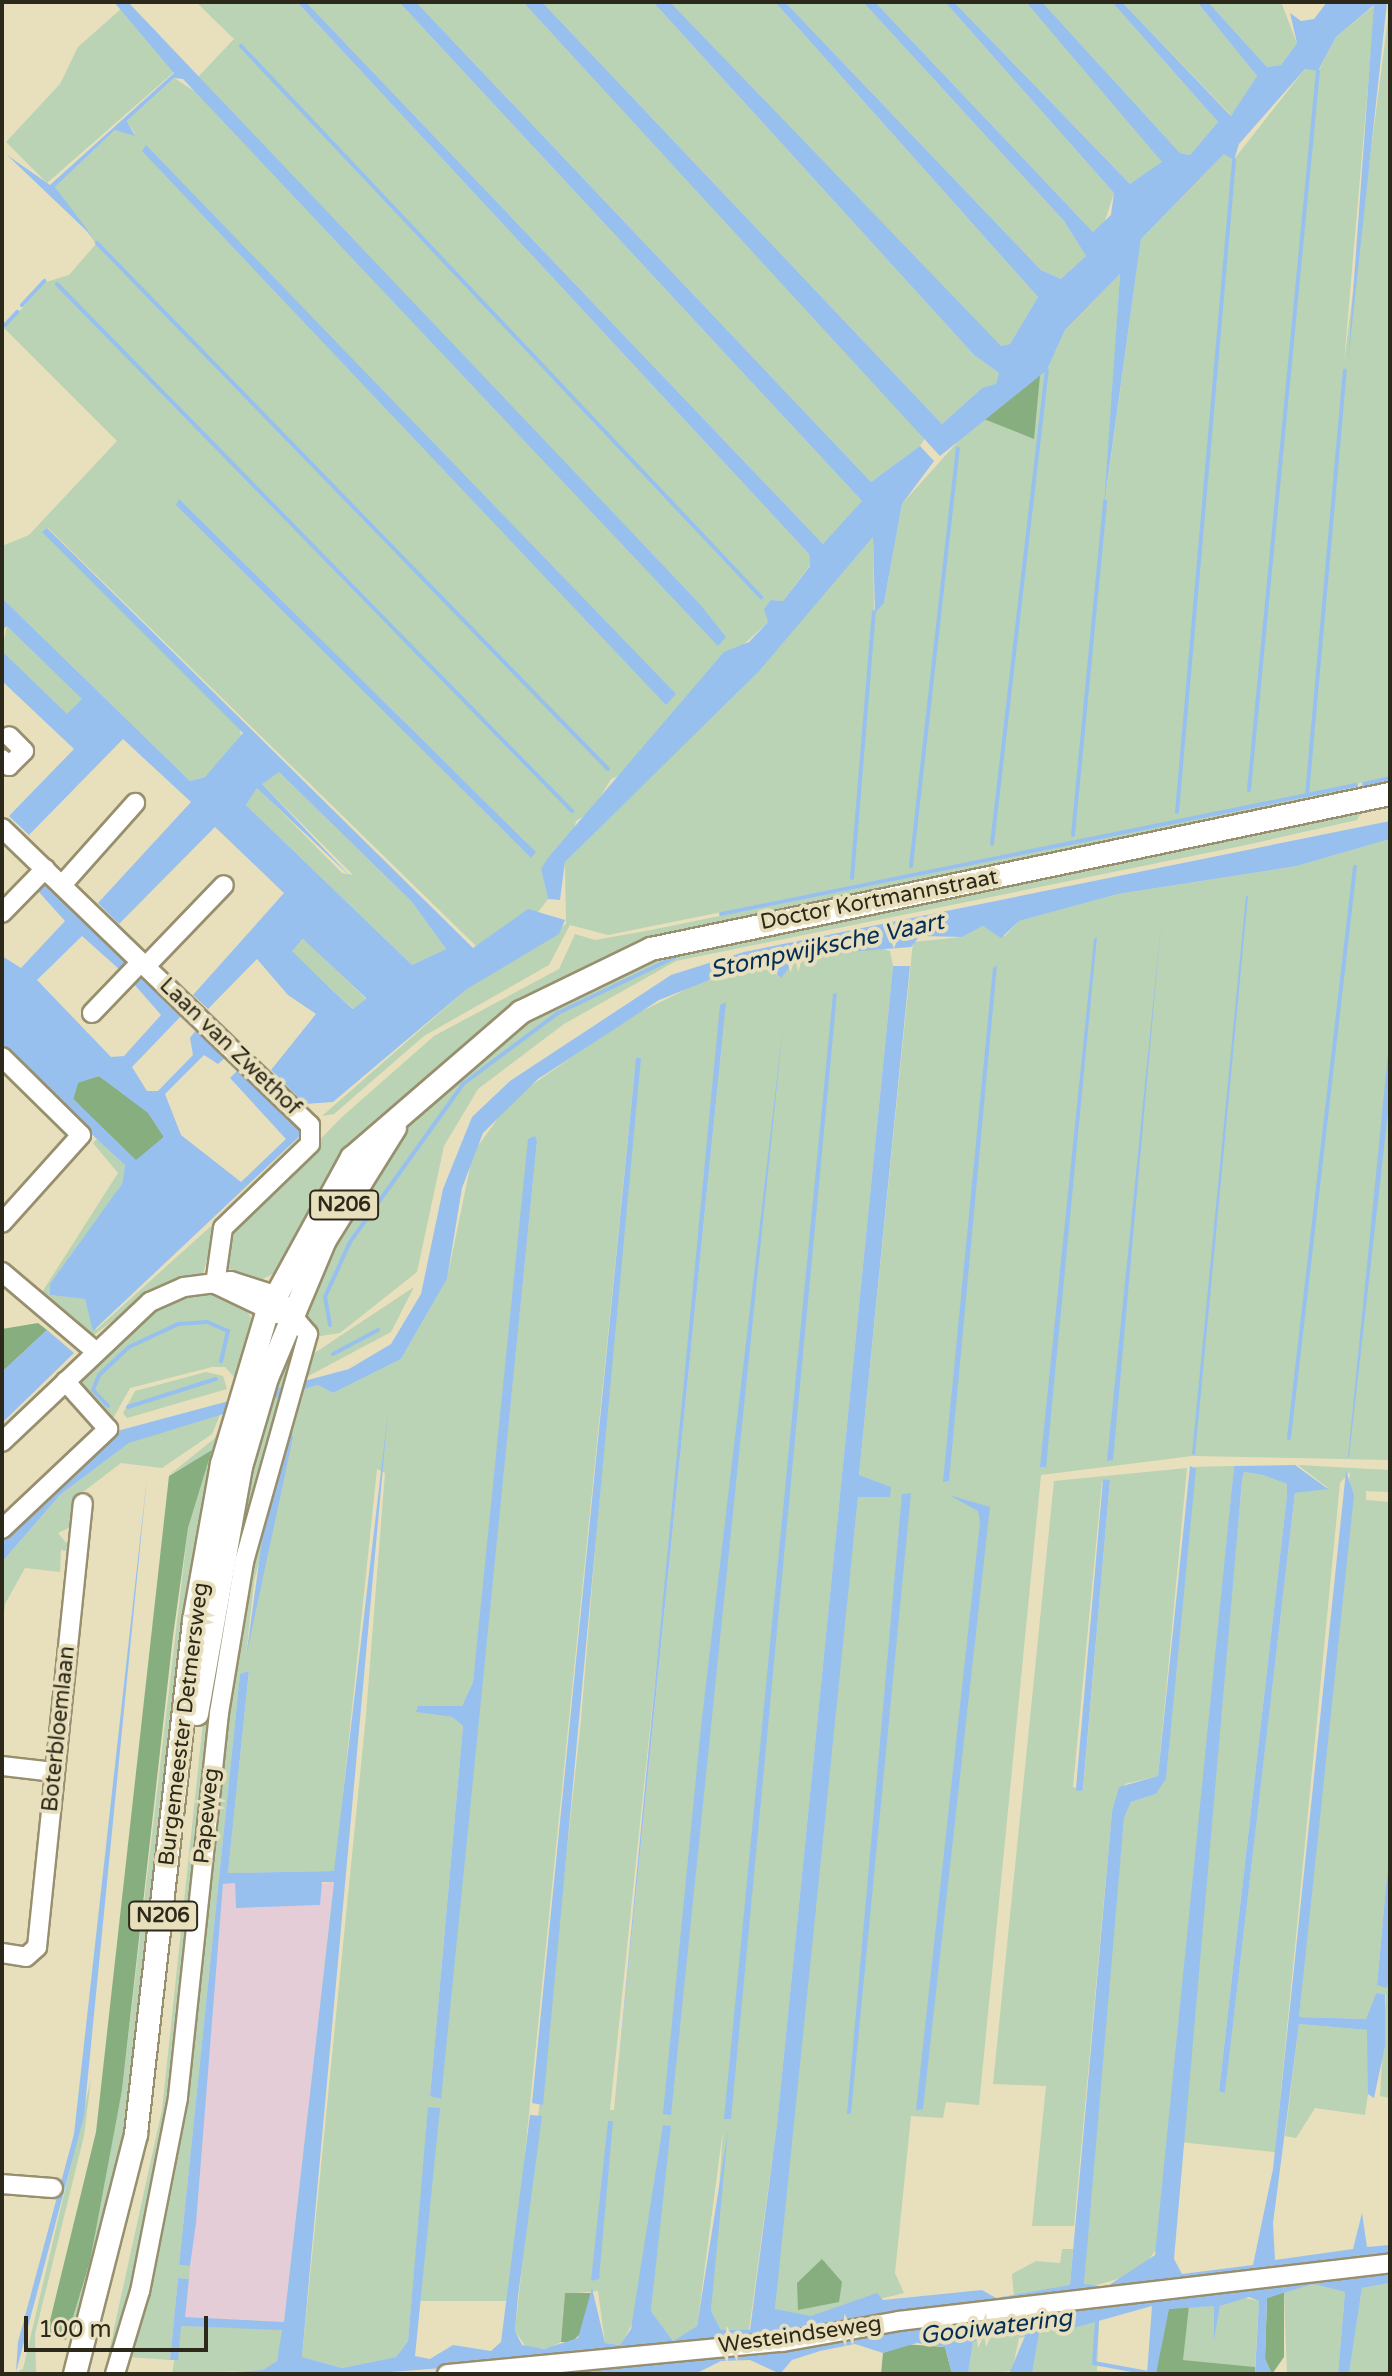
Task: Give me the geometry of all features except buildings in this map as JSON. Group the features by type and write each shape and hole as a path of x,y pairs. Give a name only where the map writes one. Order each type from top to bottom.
{"main road":[{"name":"Doctor Kortmannstraat","path":"271,1304 352,1158 521,1012 651,949 1390,794"},
{"name":"Doctor Kortmannstraat","path":"292,1317 344,1205 412,1103"},
{"name":"Burgemeester Detmersweg","path":"75,2374 109,2262 136,2134 194,1621 235,1407 271,1304"},
{"name":"Burgemeester Detmersweg","path":"87,2374 138,2205 210,1627 260,1401 292,1317"}],"street":[{"path":"2,759 9,766 24,751 9,736"},
{"path":"62,885 135,803"},
{"name":"Laan van Zwethof","path":"2,828 310,1125 310,1144 223,1228 215,1284"},
{"path":"2,913 45,869"},
{"name":"Laan van Zwethof","path":"92,1013 224,885"},
{"path":"2,1057 81,1135 2,1223"},
{"path":"2,1272 95,1351"},
{"path":"2,1442 150,1302 215,1284 271,1304 292,1317"},
{"name":"Papeweg","path":"115,2374 162,2195 219,1713 260,1486 308,1334 292,1317"},
{"path":"2,1529 108,1429 65,1381"},
{"name":"Boterbloemlaan","path":"2,1953 33,1954 83,1503"},
{"path":"2,1766 54,1772"},
{"path":"2,2184 53,2188"},
{"name":"Westeindseweg","path":"447,2374 778,2342 899,2321 1390,2263"}],"shaded area":[{"path":"334,1881 284,2322 184,2317 223,1884 235,1883 236,1908"}],"green space":[{"path":"196,2 297,2 809,554 810,565 783,601 772,600 768,622 683,700 628,772 611,779 591,812 576,821 573,835 541,869 548,899 538,912 478,948 48,528 43,532 240,728 241,738 205,777 190,781 2,598 2,546 29,535 117,441 4,328 46,282 69,275 96,244 55,187 115,130 135,134 127,121 174,78 199,94 718,645 699,603 197,78 234,39","holes":["179,500 524,840 531,858 177,505"]},
{"path":"306,2 399,2 862,501 845,527 823,544"},
{"path":"416,2 523,2 925,438 920,446 871,482"},
{"path":"542,2 653,2 974,355 999,373 997,385 982,388 942,424"},
{"path":"670,2 775,2 1038,297 1010,344 1001,346 979,327"},
{"path":"785,2 863,2 1064,221 1086,256 1072,274 1061,279 1041,270"},
{"path":"875,2 945,2 1114,193 1103,227 1093,232"},
{"path":"954,2 1026,2 1140,130 1162,162 1158,169 1130,184"},
{"path":"1042,2 1112,2 1218,122 1190,155 1180,153"},
{"path":"1122,2 1197,2 1257,76 1232,116"},
{"path":"1208,2 1281,2 1297,43 1281,65 1267,67"},
{"path":"1390,2 1390,777 608,935 570,925 549,965 424,1036 334,1114 322,1116 467,989 566,924 565,862 788,636 873,537 874,612 884,603 902,504 979,418 1047,370 1065,330 1120,274 1106,494 1141,239 1224,154 1235,158 1305,69 1319,70 1336,37 1375,5 1344,362"},
{"path":"121,9 174,72 47,183 6,142 60,84 78,47"},
{"path":"1040,375 1034,439 984,419 1032,377"},
{"path":"7,625 83,699 67,715 2,651"},
{"path":"279,772 412,902 446,949 412,965 246,805 257,787 342,873 353,875 261,783"},
{"path":"1390,780 1390,787 618,953 502,1015 423,1079 377,1123 276,1273 262,1279 226,1268 222,1249 244,1217 342,1117 434,1036 559,969 575,934 595,940 646,931"},
{"path":"1364,808 1357,820 1246,845 676,961 564,1024 478,1089 444,1146 417,1272 340,1333 314,1337 304,1313 336,1232 396,1139 428,1101 535,1012 655,956"},
{"path":"1390,839 1390,1460 1192,1456 1041,1475 979,2105 946,2102 943,2118 911,2116 895,2273 904,2293 811,2316 782,2313 775,2309 790,2125 858,1497 890,1496 890,1487 859,1475 913,942 962,937 983,926 1005,936 1019,921 1118,894 1297,866"},
{"path":"304,939 366,999 354,1009 291,951"},
{"path":"869,945 890,951 893,966 777,2124 749,2330 721,2330 711,2311 723,2130 697,2326 673,2341 651,2311 670,2126 638,2312 621,2345 605,2343 598,2291 565,2294 561,2342 550,2348 528,2350 515,2331 581,1720 636,1058 510,2301 415,2301 424,2266 429,2107 408,2341 396,2357 342,2368 302,2357 366,1715 385,1473 377,1469 335,1871 228,1873 249,1672 240,1674 179,2265 190,2266 189,2279 178,2278 170,2360 128,2357 153,2260 248,1578 295,1392 318,1385 333,1393 401,1359 447,1279 473,1153 512,1099 626,1019 703,981 726,979 747,965 767,963 777,975 798,956","holes":["726,1003 614,2110 610,2110","534,1136 537,1141 440,2099 430,2095 463,1726 452,1717 417,1712 419,1706 462,1706 473,1682","293,1437 273,1517 246,1656 254,1581"]},
{"path":"99,1076 148,1112 164,1137 136,1161 73,1099 78,1082"},
{"path":"98,1138 125,1165 122,1184 51,1295 85,1299 96,1330 272,1171 215,1229 203,1274 150,1292 90,1338 39,1297 118,1173 93,1143"},
{"path":"414,1287 391,1332 299,1381 313,1354"},
{"path":"206,1293 244,1306 253,1321 237,1380 225,1367 212,1367 130,1388 110,1424 77,1377 156,1306"},
{"path":"38,1323 47,1330 2,1372 2,1329"},
{"path":"291,1334 301,1335 237,1567 170,2099 131,2304 106,2365 162,2110 212,1637 240,1500"},
{"path":"206,1372 223,1376 227,1389 127,1418 123,1413 135,1391"},
{"path":"222,1410 212,1434 162,1468 121,1463 79,1495 73,1526 58,1533 74,1552 61,1550 60,1572 25,1568 5,1604 2,1631 2,1562 60,1495 129,1443"},
{"path":"228,1413 199,1530 182,1639 126,2144 75,2339 68,2336 122,2090 188,1528 212,1451 169,1475 214,1439"},
{"path":"212,1450 188,1528 122,2090 90,2261 66,2340 47,2333 96,2132 169,1476"},
{"path":"1298,1465 1390,1470 1390,1492 1366,1491 1366,1500 1390,1502 1390,1843 1377,1985 1389,1985 1390,1974 1390,2098 1380,2096 1386,1994 1376,1993 1366,2019 1299,2017 1350,1472 1340,1483 1275,2152 1180,2142 1242,1482 1244,1472 1263,1475 1287,1484 1287,1495 1219,2090 1225,2092 1295,1493 1328,1488"},
{"path":"1234,1466 1159,2246 1138,2273 1090,2287 1084,2284 1095,2119 1124,1818 1131,1802 1156,1794 1166,1779 1193,1467"},
{"path":"1187,1468 1158,1776 1125,1784 1112,1812 1074,2226 1032,2226 1046,2086 993,2084 1054,1481","holes":["1110,1481 1083,1791 1073,1787 1102,1482"]},
{"path":"1299,2024 1368,2030 1368,2094 1365,2115 1315,2108 1296,2138 1285,2136"},
{"path":"91,2079 84,2136 35,2334 36,2374 14,2374 23,2369"},
{"path":"1062,2249 1073,2249 1070,2286 1014,2297 1012,2274 1036,2261 1060,2263"},
{"path":"822,2259 842,2282 839,2302 798,2310 797,2283"},
{"path":"1390,2283 1390,2374 1349,2374 1362,2288"},
{"path":"1313,2284 1345,2292 1338,2374 1287,2374 1284,2292"},
{"path":"1284,2292 1284,2357 1272,2374 1265,2359 1267,2298"},
{"path":"565,2293 591,2293 583,2331 572,2342 561,2342"},
{"path":"1240,2297 1259,2301 1255,2367 1182,2360 1189,2306 1214,2306 1215,2333 1220,2306"},
{"path":"1189,2306 1183,2360 1255,2367 1255,2374 1156,2374 1162,2319 1169,2309"},
{"path":"1099,2321 1097,2371 1144,2374 1032,2374 1040,2328"},
{"path":"180,2326 283,2329 277,2361 264,2370 172,2374"},
{"path":"1011,2329 1026,2337 1019,2338 1012,2371 968,2374 973,2342"},
{"path":"903,2344 945,2347 952,2374 881,2374 883,2353"}],"water":[{"path":"114,2 128,2 699,603 726,637 718,646 183,79 174,78 127,121 135,136 115,130 55,187 92,236 7,155 50,185 174,73"},
{"path":"297,2 306,2 823,544 862,501 399,2 416,2 871,482 920,446 934,461 902,504 884,603 875,613 873,537 759,671 565,862 560,900 548,899 541,869 547,859 724,652 749,642 768,622 764,609 771,600 783,601 810,566 809,554"},
{"path":"523,2 542,2 942,424 982,388 996,384 999,373 974,355 653,2 670,2 1001,346 1010,344 1038,297 775,2 785,2 1041,270 1061,279 1086,256 1064,221 863,2 875,2 1093,232 1111,215 1114,193 945,2 954,2 1130,184 1162,162 1026,2 1042,2 1180,153 1190,155 1218,122 1112,2 1122,2 1231,116 1257,76 1197,2 1208,2 1267,67 1281,65 1297,43 1290,13 1301,21 1314,19 1327,2 1387,2 1348,362 1374,5 1336,37 1318,71 1305,69 1239,144 1234,160 1224,154 1141,239 1104,506 1120,274 1065,330 1047,370 940,456"},
{"path":"146,145 676,694 666,705 142,151"},
{"path":"179,499 536,852 531,858 176,505"},
{"path":"47,528 473,948 528,909 565,920 559,934 467,989 333,1102 305,1104 271,1070 316,1014 288,995 257,959 208,1009 193,995 284,893 215,827 119,924 98,903 191,802 123,739 29,835 9,816 74,749 2,681 2,651 67,714 82,699 7,626 2,630 2,598 190,781 205,777 243,733 42,532","holes":["279,772 412,902 446,949 412,965 246,805 257,788 352,878 262,784","303,939 366,998 366,999 353,1009 334,992 292,951"]},
{"name":"Stompwijksche Vaart","path":"1390,821 1390,839 1297,866 1118,894 1019,921 1001,938 983,926 962,937 920,936 911,947 798,956 781,978 767,963 747,965 659,1000 538,1079 483,1133 462,1188 447,1279 401,1359 333,1393 318,1385 129,1443 60,1495 2,1562 2,1537 117,1431 349,1369 391,1344 421,1294 443,1189 472,1117 510,1081 671,975 744,952"},
{"path":"46,883 127,962 120,970 82,936 37,980 111,1057 124,1056 161,1015 134,984 142,976 182,1015 132,1067 147,1091 158,1091 193,1055 190,1038 197,1029 226,1057 218,1064 204,1055 165,1094 181,1135 241,1182 286,1139 230,1078 238,1070 303,1133 93,1331 85,1299 50,1295 50,1284 122,1184 125,1165 2,1051 2,956 21,968 65,921 38,891","holes":["99,1076 148,1113 164,1137 136,1160 73,1099 78,1083"]},
{"path":"1248,896 1195,1455 1192,1454"},
{"path":"1161,925 1113,1460 1107,1461"},
{"path":"1097,937 1046,1467 1040,1467 1094,939"},
{"path":"997,965 949,1481 943,1482 993,968"},
{"name":"Gooiwatering","path":"893,966 910,966 859,1475 891,1487 890,1497 858,1497 775,2309 811,2316 877,2293 883,2300 982,2290 996,2298 1070,2285 1112,1812 1119,1787 1158,1776 1190,1466 1196,1469 1166,1779 1156,1794 1131,1802 1124,1818 1084,2284 1106,2287 1155,2255 1234,1466 1295,1465 1328,1489 1295,1493 1225,2093 1219,2091 1287,1495 1287,1484 1263,1475 1244,1472 1242,1481 1174,2259 1182,2274 1253,2265 1273,2169 1346,1471 1354,1495 1299,2017 1366,2019 1376,1993 1385,1994 1385,2046 1374,2098 1368,2094 1367,2030 1299,2024 1273,2223 1275,2260 1353,2249 1362,2213 1367,2247 1390,2245 1390,2257 996,2300 847,2336 1390,2270 1390,2283 1362,2288 1349,2374 1338,2374 1345,2292 1313,2284 1267,2298 1265,2359 1272,2374 1255,2374 1259,2301 1249,2297 1220,2306 1214,2340 1214,2306 1169,2309 1156,2374 1147,2374 1152,2306 1077,2327 1040,2328 1032,2374 1009,2374 1025,2336 1011,2330 973,2342 968,2374 952,2374 945,2347 917,2343 883,2353 855,2344 820,2351 792,2360 780,2374 750,2360 721,2361 695,2374 548,2374 647,2363 550,2360 363,2374 198,2374 263,2370 277,2361 282,2330 181,2326 178,2360 170,2360 178,2278 189,2279 185,2317 284,2322 334,1882 322,1882 320,1905 236,1908 235,1883 223,1884 196,2223 190,2266 179,2265 240,1674 249,1671 228,1873 334,1871 388,1412 302,2357 342,2368 396,2357 408,2341 428,2107 440,2108 415,2356 430,2359 453,2345 491,2351 501,2342 530,2115 542,2116 518,2296 515,2331 522,2345 544,2349 578,2338 592,2288 605,2343 620,2345 631,2329 663,2125 671,2126 651,2311 673,2341 697,2326 728,2130 711,2311 721,2330 750,2330 777,2124"},
{"path":"837,993 731,2119 724,2119 833,994"},
{"path":"726,1002 614,2110 720,1005"},
{"path":"783,1027 671,2115 663,2114 701,1727"},
{"path":"1390,1033 1390,1095 1348,1457"},
{"path":"636,1058 641,1058 543,2105 532,2103"},
{"path":"535,1136 537,1141 441,2099 430,2096 463,1726 452,1717 416,1712 418,1706 462,1706 473,1682 528,1139"},
{"path":"47,1330 74,1353 2,1423 2,1372"},
{"path":"291,1431 293,1437 246,1657 265,1519"},
{"path":"147,1477 84,2116 16,2372 18,2342 74,2134"},
{"path":"1103,1479 1110,1480 1083,1791 1076,1790"},
{"path":"911,1493 851,2113 847,2114 902,1494"},
{"path":"949,1495 990,1507 923,2109 916,2110 980,1522 978,1511"},
{"path":"1390,1843 1390,1974 1387,1988 1377,1985"},
{"path":"608,2121 613,2121 599,2279 591,2281"}],"waterway":[{"path":"241,46 761,597"},
{"path":"1249,790 1318,71"},
{"path":"1177,812 1234,160"},
{"path":"97,243 608,769"},
{"path":"22,305 44,281"},
{"path":"57,284 572,811"},
{"path":"5,325 17,312"},
{"path":"992,844 1047,370"},
{"path":"1307,795 1345,371"},
{"path":"911,866 958,449"},
{"path":"1073,835 1105,502"},
{"path":"852,878 874,612"},
{"path":"1364,784 1390,778"},
{"path":"721,914 1356,785"},
{"path":"1289,1438 1355,867"},
{"path":"330,1325 325,1297 350,1242 463,1084 558,1013 683,953"},
{"path":"108,1406 93,1390 99,1375 129,1347 178,1324 207,1322 228,1331 221,1361"},
{"path":"333,1354 378,1330"},
{"path":"128,1407 216,1379"},
{"path":"1097,2321 1094,2363 1148,2373"}]}
